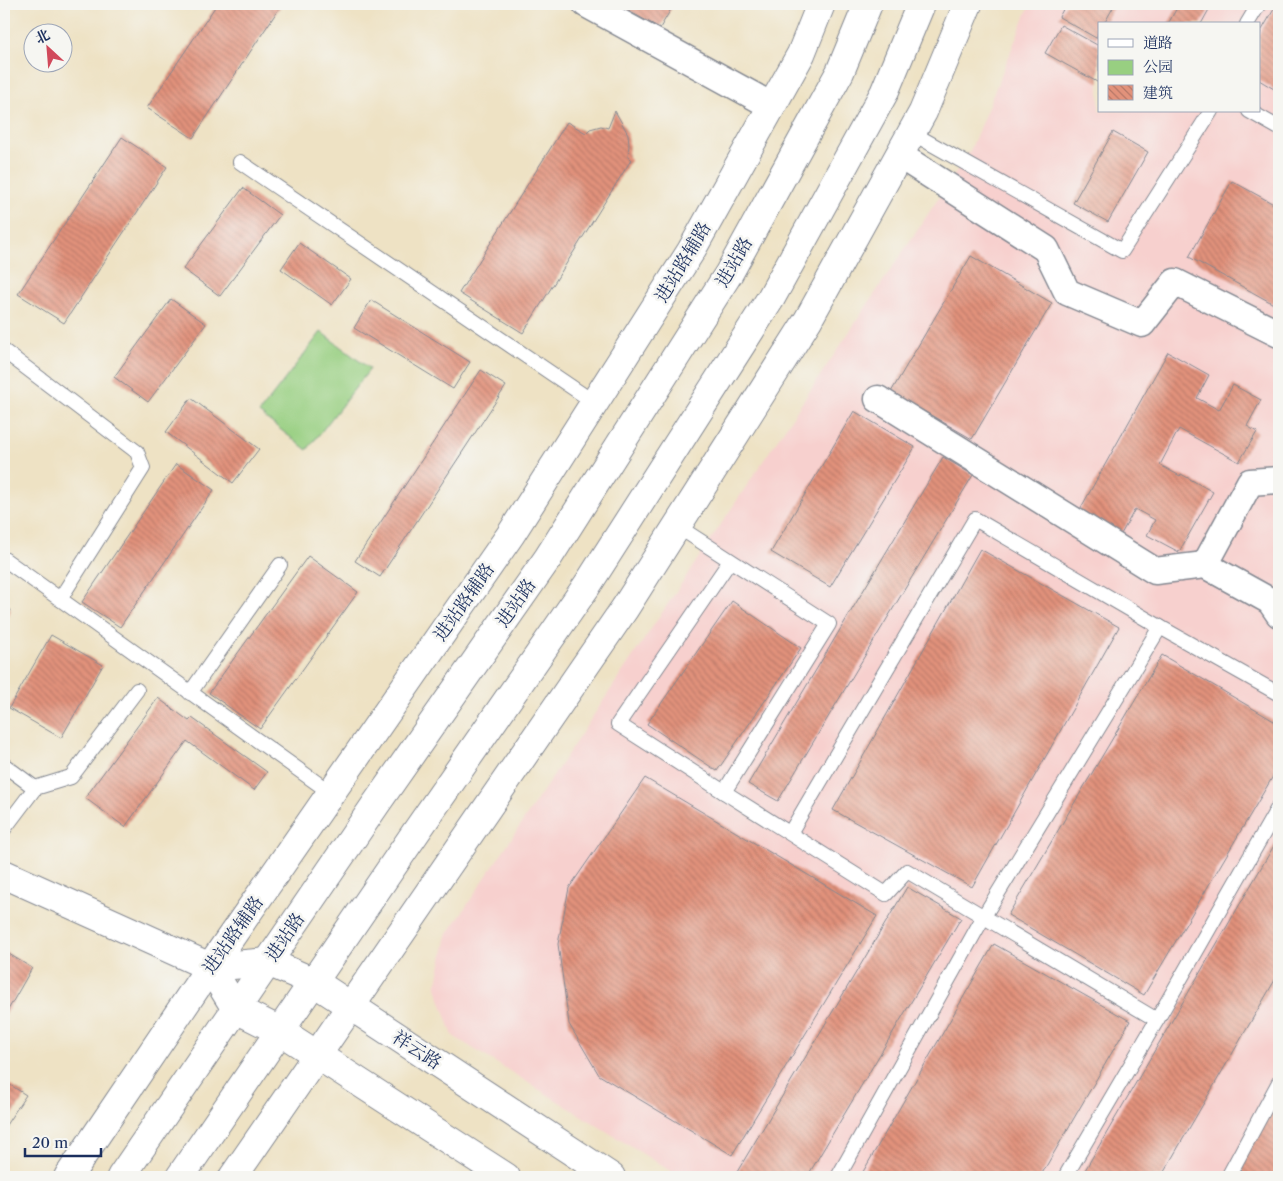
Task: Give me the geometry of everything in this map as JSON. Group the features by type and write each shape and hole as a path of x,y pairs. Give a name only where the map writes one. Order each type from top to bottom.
{"main road":[{"name":"进站路辅路","path":"68,1177 210,967 511,534 691,251 800,54 821,4"},
{"name":"进站路","path":"121,1177 548,558 729,273 840,72 868,4"},
{"path":"180,1177 588,584 771,298 884,93 921,4"},
{"path":"233,1177 624,608 808,320 923,112 968,4"},
{"name":"祥云路","path":"4,874 210,967 268,962 314,982 611,1177"},
{"path":"210,967 236,1009 280,1031 506,1177"}],"street":[{"path":"586,4 772,106"},
{"path":"906,144 1046,250 1067,292 1142,324 1175,282 1279,334"},
{"path":"878,399 1155,571 1205,565 1276,600"},
{"path":"1205,565 1250,482 1279,480"}],"lane":[{"path":"1248,22 1259,4"},
{"path":"906,144 1122,251 1210,112"},
{"path":"1251,112 1279,128"},
{"path":"240,162 595,403"},
{"path":"4,351 137,452 143,468 60,599"},
{"path":"790,833 975,520 1279,694"},
{"path":"677,526 829,624 724,792"},
{"path":"4,559 331,793"},
{"path":"730,561 618,724 886,894 907,871 1157,1020"},
{"path":"190,693 280,565"},
{"path":"838,1177 984,916 1160,627"},
{"path":"4,829 35,788 71,777 137,690"},
{"path":"4,765 35,788"},
{"path":"1065,1177 1279,806"},
{"path":"1228,1177 1279,1082"}],"shaded area":[{"path":"1030,4 1279,4 1279,1177 680,1177 453,1036 436,987 447,935 970,151"}],"green space":[{"path":"321,332 370,369 307,450 259,413"}],"building":[{"path":"217,4 282,4 193,138 147,108"},
{"path":"615,4 674,4 660,28"},
{"path":"1066,4 1115,4 1105,22 1098,22 1096,38 1059,17"},
{"path":"1179,4 1212,4 1202,22 1169,22"},
{"path":"1277,4 1279,4 1279,92 1260,81 1260,33"},
{"path":"1061,25 1098,45 1098,82 1045,53"},
{"path":"615,111 628,134 628,157 631,160 523,333 459,293 567,122 586,133 590,129 601,126 608,128"},
{"path":"1113,132 1148,152 1108,222 1073,203"},
{"path":"122,137 167,167 64,323 18,294"},
{"path":"1232,181 1279,207 1279,307 1189,257"},
{"path":"243,188 280,215 220,296 183,269"},
{"path":"299,243 351,279 332,305 281,269"},
{"path":"971,256 1052,303 972,439 891,392"},
{"path":"171,299 206,324 148,402 114,377"},
{"path":"371,300 470,362 453,389 354,328"},
{"path":"1168,352 1209,375 1197,398 1219,410 1233,385 1261,400 1247,426 1257,432 1239,462 1179,429 1160,465 1180,476 1181,474 1213,492 1179,552 1147,535 1155,520 1135,509 1120,536 1078,513"},
{"path":"481,370 506,386 380,577 355,561"},
{"path":"191,398 259,449 233,483 166,432"},
{"path":"854,411 915,447 830,587 771,552"},
{"path":"943,457 973,475 778,801 748,784"},
{"path":"176,464 214,490 120,627 82,602"},
{"path":"980,549 1119,627 972,887 833,810"},
{"path":"308,556 358,592 260,729 209,693"},
{"path":"732,601 801,648 717,771 647,724"},
{"path":"4,605 11,610 4,622"},
{"path":"51,635 103,665 61,738 9,708"},
{"path":"1162,655 1279,724 1279,766 1144,995 1008,915"},
{"path":"158,698 189,721 192,718 267,772 254,790 187,741 125,827 85,798"},
{"path":"645,778 877,916 732,1155 599,1075 569,1024 558,944 569,888"},
{"path":"1279,837 1279,973 1161,1177 1081,1177"},
{"path":"907,887 961,918 807,1177 734,1177"},
{"path":"994,944 1130,1021 1040,1177 860,1177"},
{"path":"4,951 32,968 4,1017"},
{"path":"4,1081 26,1095 4,1128"},
{"path":"1279,1096 1279,1177 1234,1177"}]}
